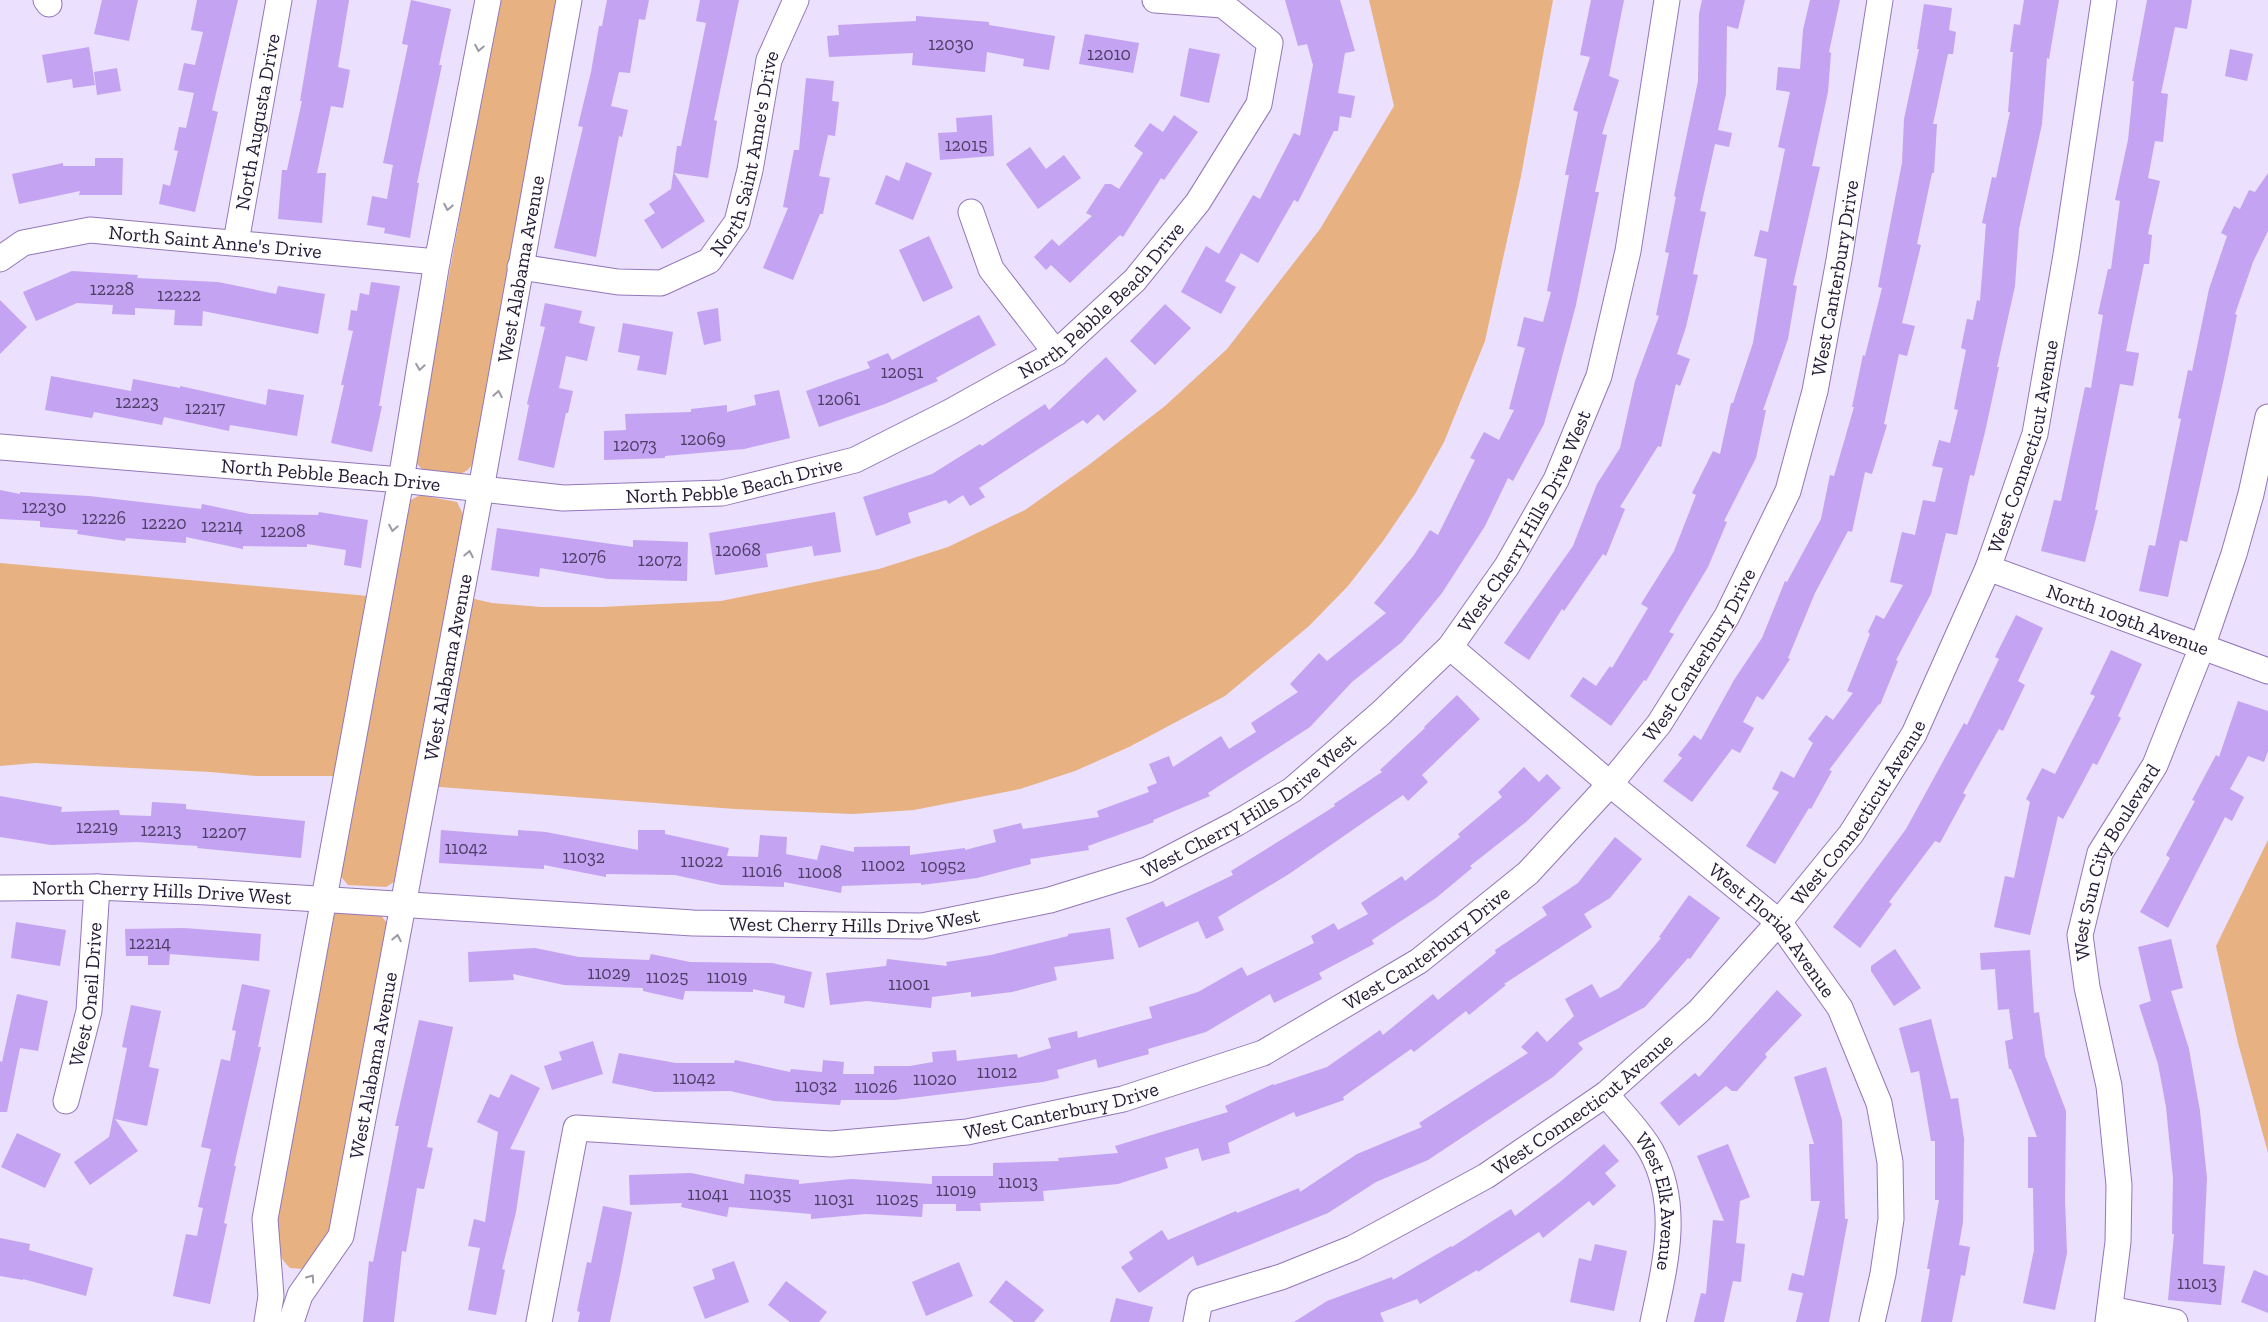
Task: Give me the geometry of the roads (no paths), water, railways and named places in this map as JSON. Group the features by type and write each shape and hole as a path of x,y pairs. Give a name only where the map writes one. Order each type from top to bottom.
{"street":[{"name":"North Augusta Drive","path":"236,242 279,0"},
{"path":"267,1322 270,1296 265,1219 402,480 437,262 488,0"},
{"name":"West Alabama Avenue","path":"291,1322 300,1295 341,1236 481,489 568,0"},
{"name":"North Saint Anne's Drive","path":"520,267 618,282 661,283 709,261 736,222 750,170 769,60 796,0"},
{"name":"North Pebble Beach Drive","path":"0,447 402,480 563,498 722,493 854,460 950,412 1056,353 1135,280 1198,202 1259,104 1270,43 1223,5 1155,0"},
{"name":"West Cherry Hills Drive West","path":"325,898 693,923 922,926 1050,900 1147,870 1237,823 1292,790 1381,713 1450,647 1508,566 1556,480 1599,376 1628,250 1667,0"},
{"name":"West Canterbury Drive","path":"539,1322 576,1128 831,1144 967,1132 1123,1099 1263,1053 1419,961 1528,873 1610,784 1659,724 1727,616 1788,491 1816,391 1841,250 1880,0"},
{"name":"West Connecticut Avenue","path":"1196,1322 1200,1301 1281,1277 1353,1248 1486,1176 1606,1094 1699,1011 1779,922 1851,834 1914,734 1988,568 2035,434 2066,255 2104,0"},
{"path":"971,212 991,268 1056,353"},
{"name":"North Saint Anne's Drive","path":"0,259 23,243 90,230 437,262"},
{"name":"West Sun City Boulevard","path":"2109,1316 2118,1242 2119,1185 2109,1086 2087,987 2080,934 2100,853 2155,765 2202,647 2234,554 2267,431"},
{"name":"North 109th Avenue","path":"1988,568 2268,671"},
{"name":"West Florida Avenue","path":"1450,647 1610,784 1779,922 1840,1008 1879,1104 1890,1162 1891,1219 1872,1322"},
{"name":"North Cherry Hills Drive West","path":"0,888 97,887 325,898"},
{"name":"West Oneil Drive","path":"66,1101 89,1011 97,887"},
{"name":"West Elk Avenue","path":"1606,1094 1651,1150 1663,1178 1670,1221 1666,1262 1653,1322"},
{"path":"2109,1316 2175,1322"}]}
